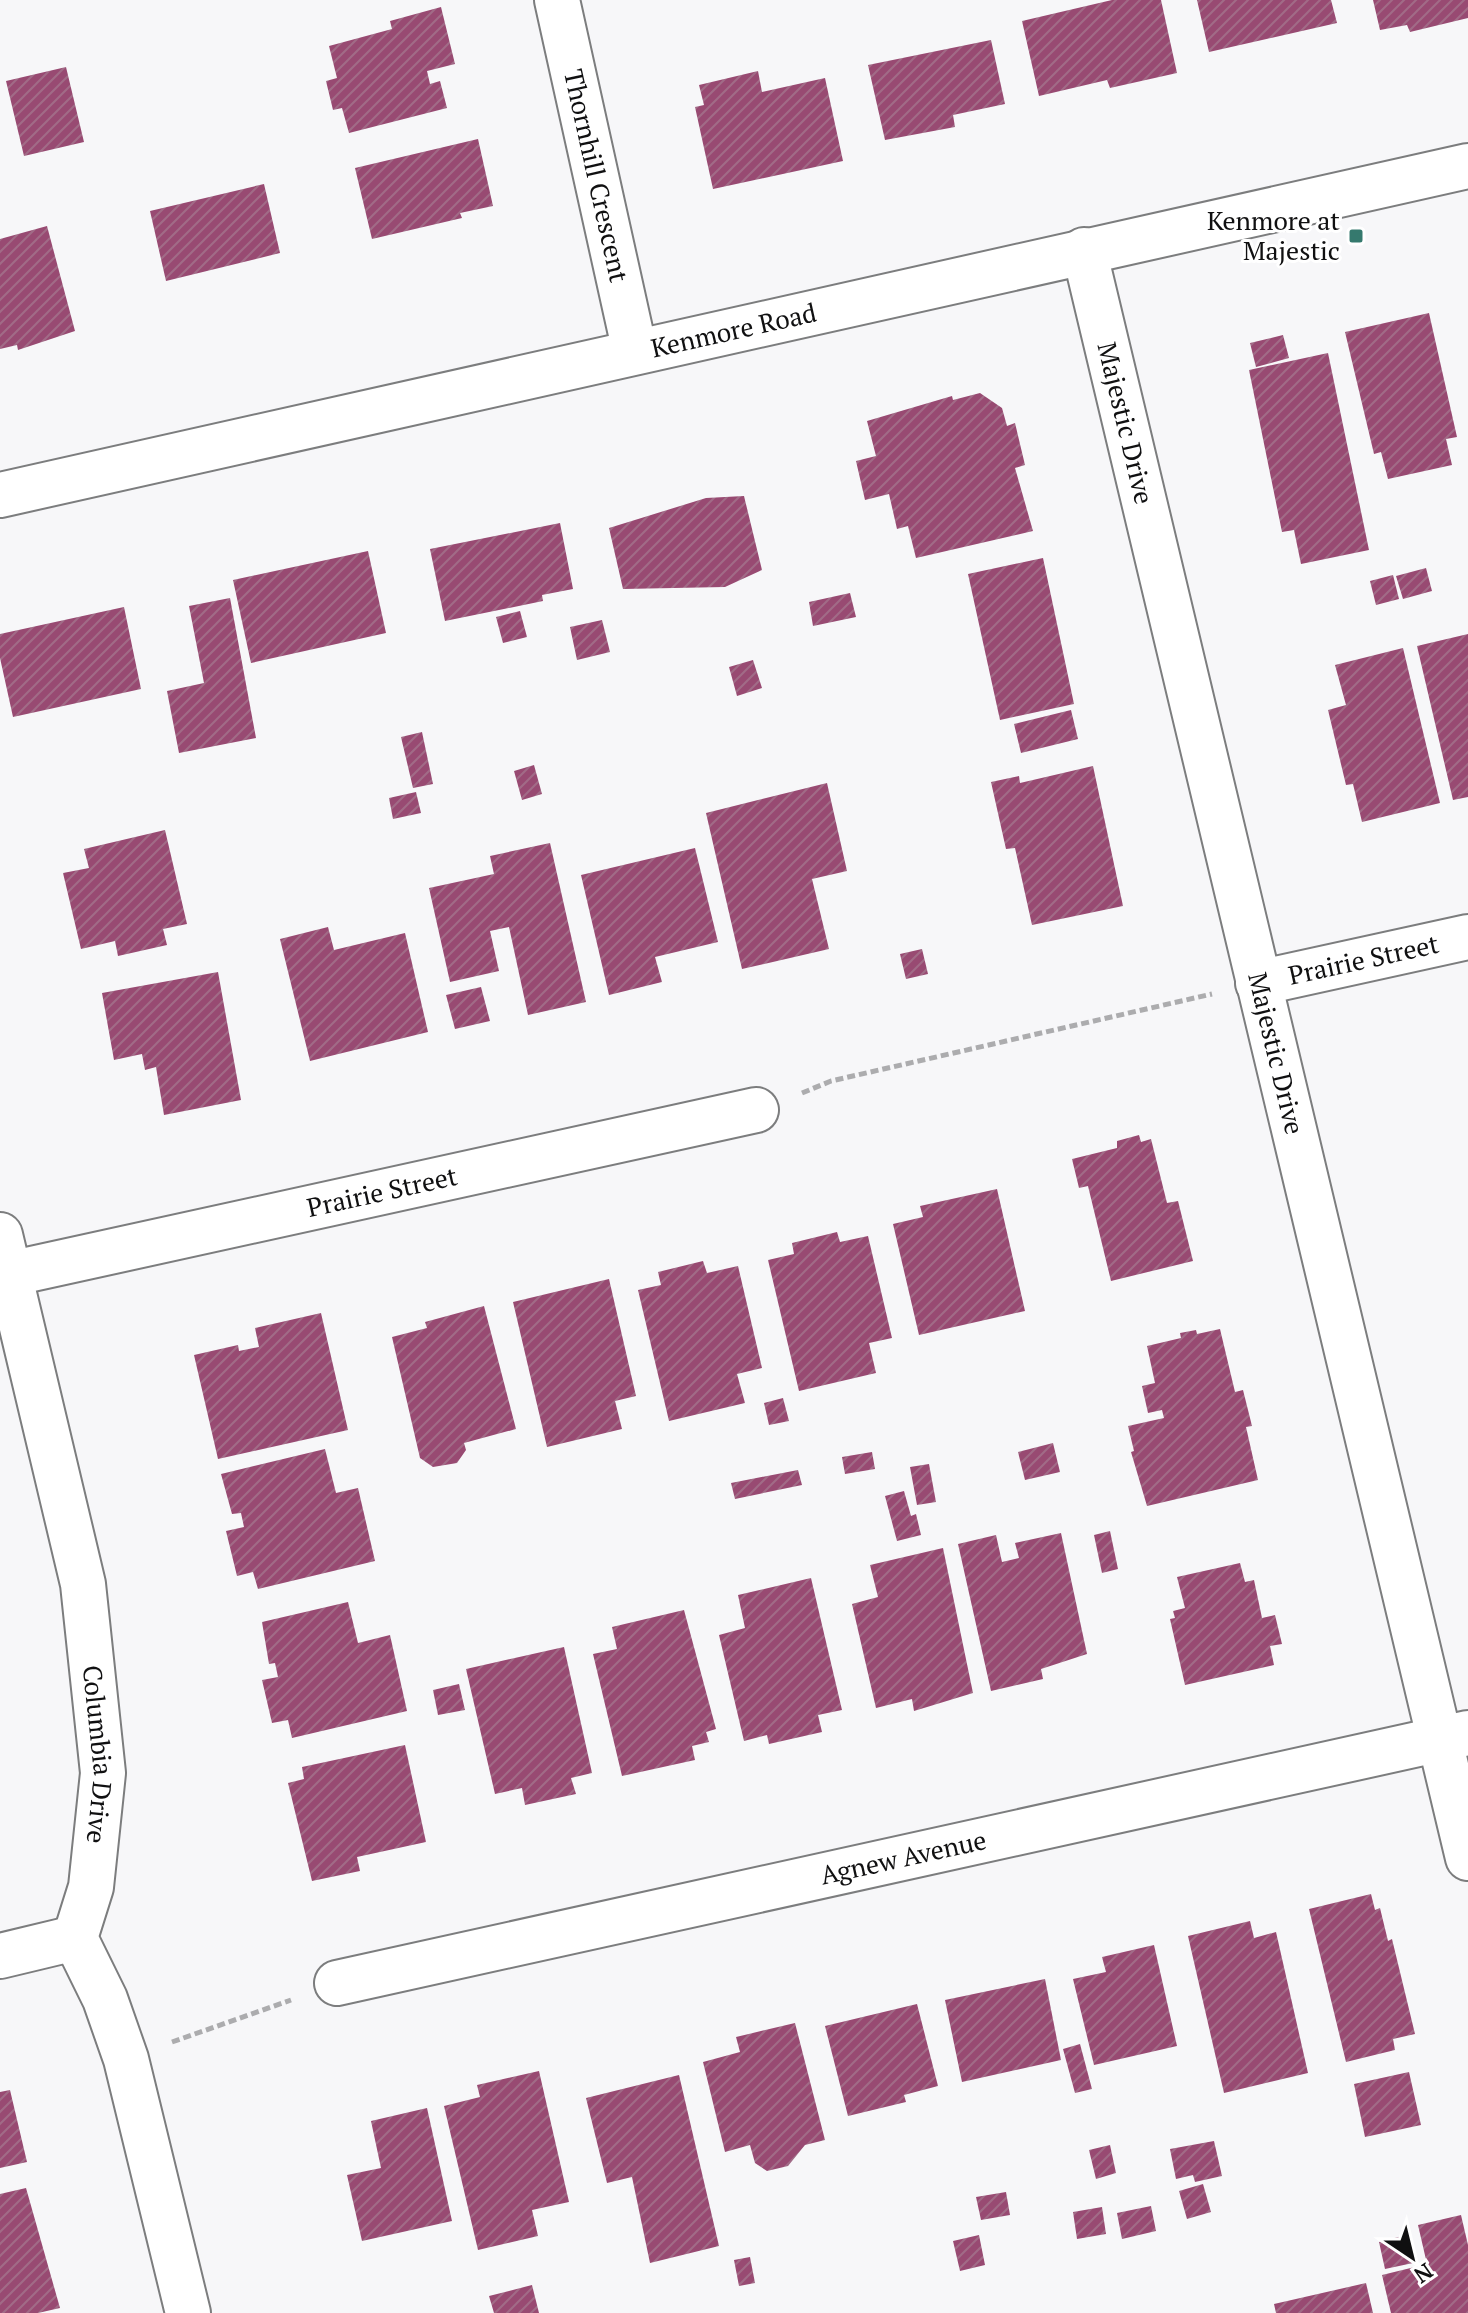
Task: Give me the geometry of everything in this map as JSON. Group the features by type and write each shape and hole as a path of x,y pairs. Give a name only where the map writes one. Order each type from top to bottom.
{"street":[{"name":"Thornhill Crescent","path":"557,0 635,352"},
{"name":"Kenmore Road","path":"0,495 1468,166"},
{"name":"Majestic Drive","path":"1084,250 1258,983 1454,1736 1468,1858"},
{"name":"Prairie Street","path":"1258,983 1468,937"},
{"name":"Prairie Street","path":"5,1255 756,1110"},
{"name":"Columbia Drive","path":"5,1255 83,1584 103,1773 91,1887 75,1938"},
{"name":"Agnew Avenue","path":"337,1983 1454,1736"},
{"path":"0,1956 75,1938 105,1999 126,2059 188,2313"}],"path":[{"path":"756,1110 831,1081 1258,983"},
{"path":"126,2059 337,1983"}],"building":[{"path":"1112,0 1161,0 1177,73 1110,88 1107,80 1039,96 1022,21"},
{"path":"1197,0 1331,0 1337,23 1209,52"},
{"path":"1373,0 1468,0 1468,18 1410,32 1407,25 1380,30"},
{"path":"441,7 455,64 427,71 430,84 440,81 447,108 349,133 342,108 333,110 326,81 337,78 329,46 392,29 390,21"},
{"path":"991,40 1005,104 953,115 955,127 885,140 868,65"},
{"path":"66,67 84,142 24,156 6,81"},
{"path":"758,71 762,92 825,78 843,161 713,189 695,107 704,105 699,85"},
{"path":"478,139 493,206 460,213 462,218 372,239 355,168"},
{"path":"264,184 280,253 166,281 150,211"},
{"path":"47,226 75,331 18,350 17,345 0,349 0,239"},
{"path":"1429,313 1457,437 1446,439 1452,465 1388,479 1381,452 1374,454 1345,332"},
{"path":"1283,335 1289,358 1256,367 1250,343"},
{"path":"1328,353 1369,550 1301,564 1294,530 1282,532 1249,370"},
{"path":"980,393 1002,408 1007,426 1015,423 1025,465 1015,468 1033,531 916,558 908,526 897,529 889,494 865,500 856,461 876,456 867,421 952,396 953,400"},
{"path":"744,496 762,570 725,587 623,589 609,528 706,498"},
{"path":"560,523 573,589 542,595 543,601 445,621 430,549"},
{"path":"368,551 386,633 251,663 233,580"},
{"path":"1043,558 1074,704 1000,720 968,574"},
{"path":"1426,568 1432,591 1403,599 1396,576"},
{"path":"1393,575 1399,599 1376,605 1370,581"},
{"path":"850,593 856,617 813,626 809,602"},
{"path":"230,598 256,738 179,753 167,691 204,683 189,606"},
{"path":"124,607 141,689 13,717 0,658 0,634"},
{"path":"520,611 527,637 503,643 496,617"},
{"path":"602,620 610,652 577,660 570,627"},
{"path":"1468,634 1468,797 1453,800 1417,646"},
{"path":"1403,648 1440,803 1362,822 1353,784 1346,785 1328,710 1346,705 1335,665"},
{"path":"753,660 762,688 737,696 729,667"},
{"path":"1071,710 1078,739 1021,753 1014,724"},
{"path":"422,732 433,784 413,788 401,737"},
{"path":"534,765 542,794 522,800 514,771"},
{"path":"1093,766 1123,906 1032,925 1015,848 1006,849 991,782 1019,776 1020,783"},
{"path":"827,783 847,871 812,879 829,949 742,969 706,813"},
{"path":"416,792 421,813 393,819 389,798"},
{"path":"165,830 187,924 163,929 167,945 118,956 115,941 81,949 63,873 89,868 84,849"},
{"path":"550,843 586,1002 528,1015 509,927 490,931 499,971 450,982 429,888 494,874 490,856"},
{"path":"695,848 718,942 655,957 662,982 609,995 581,875"},
{"path":"328,927 334,950 405,933 428,1032 310,1061 280,939"},
{"path":"922,949 928,974 906,979 900,954"},
{"path":"218,972 241,1100 164,1115 156,1067 145,1070 142,1054 114,1060 102,993"},
{"path":"481,987 490,1021 455,1029 446,995"},
{"path":"1139,1135 1141,1142 1151,1139 1167,1203 1178,1201 1193,1261 1111,1281 1088,1186 1079,1188 1072,1159 1117,1148 1117,1141"},
{"path":"997,1189 1025,1311 919,1335 893,1224 923,1217 920,1206"},
{"path":"837,1232 840,1242 868,1236 892,1338 869,1343 876,1373 799,1391 768,1260 794,1254 792,1243"},
{"path":"703,1261 707,1273 738,1266 762,1368 737,1374 745,1403 669,1421 638,1290 661,1285 658,1272"},
{"path":"609,1279 636,1396 615,1401 622,1429 547,1447 513,1302"},
{"path":"484,1306 516,1429 464,1443 466,1450 457,1463 433,1467 420,1458 392,1337 427,1328 425,1322"},
{"path":"321,1313 348,1430 218,1459 194,1355 238,1345 239,1351 259,1347 255,1328"},
{"path":"1220,1329 1235,1392 1243,1390 1252,1426 1246,1427 1258,1480 1147,1506 1131,1452 1134,1451 1128,1426 1164,1418 1162,1410 1148,1413 1142,1386 1155,1383 1147,1346 1181,1338 1180,1333 1196,1330 1197,1334"},
{"path":"783,1398 789,1421 769,1425 764,1403"},
{"path":"1053,1443 1060,1472 1025,1480 1018,1452"},
{"path":"325,1449 336,1493 358,1488 375,1561 258,1589 253,1572 237,1576 226,1531 244,1527 241,1513 232,1514 221,1474"},
{"path":"872,1452 875,1469 845,1474 842,1457"},
{"path":"929,1464 936,1502 917,1505 910,1467"},
{"path":"798,1470 802,1485 735,1499 731,1483"},
{"path":"904,1491 911,1516 916,1514 921,1535 897,1541 885,1496"},
{"path":"1110,1531 1118,1569 1102,1573 1094,1535"},
{"path":"1061,1533 1087,1654 1041,1669 1043,1679 991,1691 958,1544 996,1535 1002,1562 1019,1558 1015,1543"},
{"path":"943,1548 973,1693 914,1711 912,1699 876,1708 852,1604 878,1597 870,1565"},
{"path":"1240,1563 1245,1582 1254,1580 1262,1618 1275,1615 1282,1644 1270,1646 1274,1665 1185,1685 1170,1619 1175,1618 1173,1611 1185,1608 1177,1577"},
{"path":"811,1578 842,1710 818,1715 822,1732 769,1744 767,1735 744,1741 719,1635 745,1628 738,1595"},
{"path":"348,1602 358,1643 390,1635 407,1711 292,1738 288,1720 272,1723 262,1680 278,1677 275,1663 269,1664 262,1622"},
{"path":"684,1610 716,1729 706,1732 709,1742 692,1746 695,1760 622,1776 593,1654 617,1649 612,1627"},
{"path":"564,1647 592,1773 571,1778 576,1794 525,1805 522,1788 495,1794 466,1669"},
{"path":"459,1684 465,1710 438,1715 433,1690"},
{"path":"405,1745 426,1842 357,1857 360,1871 312,1881 288,1783 304,1779 302,1767"},
{"path":"1371,1894 1375,1910 1380,1908 1388,1941 1392,1939 1415,2034 1393,2039 1395,2050 1346,2062 1309,1909"},
{"path":"1250,1921 1254,1938 1276,1932 1308,2073 1224,2093 1188,1936"},
{"path":"1154,1945 1177,2046 1094,2065 1073,1979 1106,1972 1102,1957"},
{"path":"1045,1979 1061,2060 962,2082 945,2000"},
{"path":"917,2004 938,2086 904,2095 906,2102 848,2116 825,2026"},
{"path":"795,2023 825,2140 805,2145 788,2166 767,2171 755,2163 750,2145 725,2152 703,2062 740,2052 736,2037"},
{"path":"1080,2044 1092,2089 1075,2093 1063,2049"},
{"path":"539,2071 569,2202 532,2210 538,2236 478,2250 444,2106 480,2097 477,2085"},
{"path":"1409,2072 1421,2125 1365,2137 1354,2084"},
{"path":"679,2075 719,2246 650,2263 632,2177 607,2183 586,2098"},
{"path":"10,2090 27,2162 0,2168 0,2092"},
{"path":"427,2108 452,2221 362,2241 347,2175 381,2168 371,2121"},
{"path":"1214,2141 1222,2176 1195,2182 1193,2175 1176,2179 1170,2149"},
{"path":"1110,2145 1116,2173 1096,2179 1089,2150"},
{"path":"1203,2184 1211,2212 1187,2219 1179,2191"},
{"path":"26,2188 60,2308 38,2313 0,2313 0,2194"},
{"path":"1006,2192 1010,2215 981,2220 976,2197"},
{"path":"1151,2206 1156,2231 1122,2239 1117,2213"},
{"path":"1102,2207 1106,2234 1077,2239 1073,2212"},
{"path":"1461,2215 1468,2245 1468,2313 1391,2313 1382,2275 1427,2264 1418,2225"},
{"path":"979,2235 985,2265 960,2271 953,2241"},
{"path":"1406,2235 1413,2263 1385,2269 1379,2242"},
{"path":"750,2257 755,2283 739,2286 734,2260"},
{"path":"1366,2283 1373,2313 1276,2313 1274,2304"},
{"path":"532,2285 539,2313 494,2313 489,2296"}],"place":[{"name":"Kenmore at Majestic","path":"1356,236"}]}
